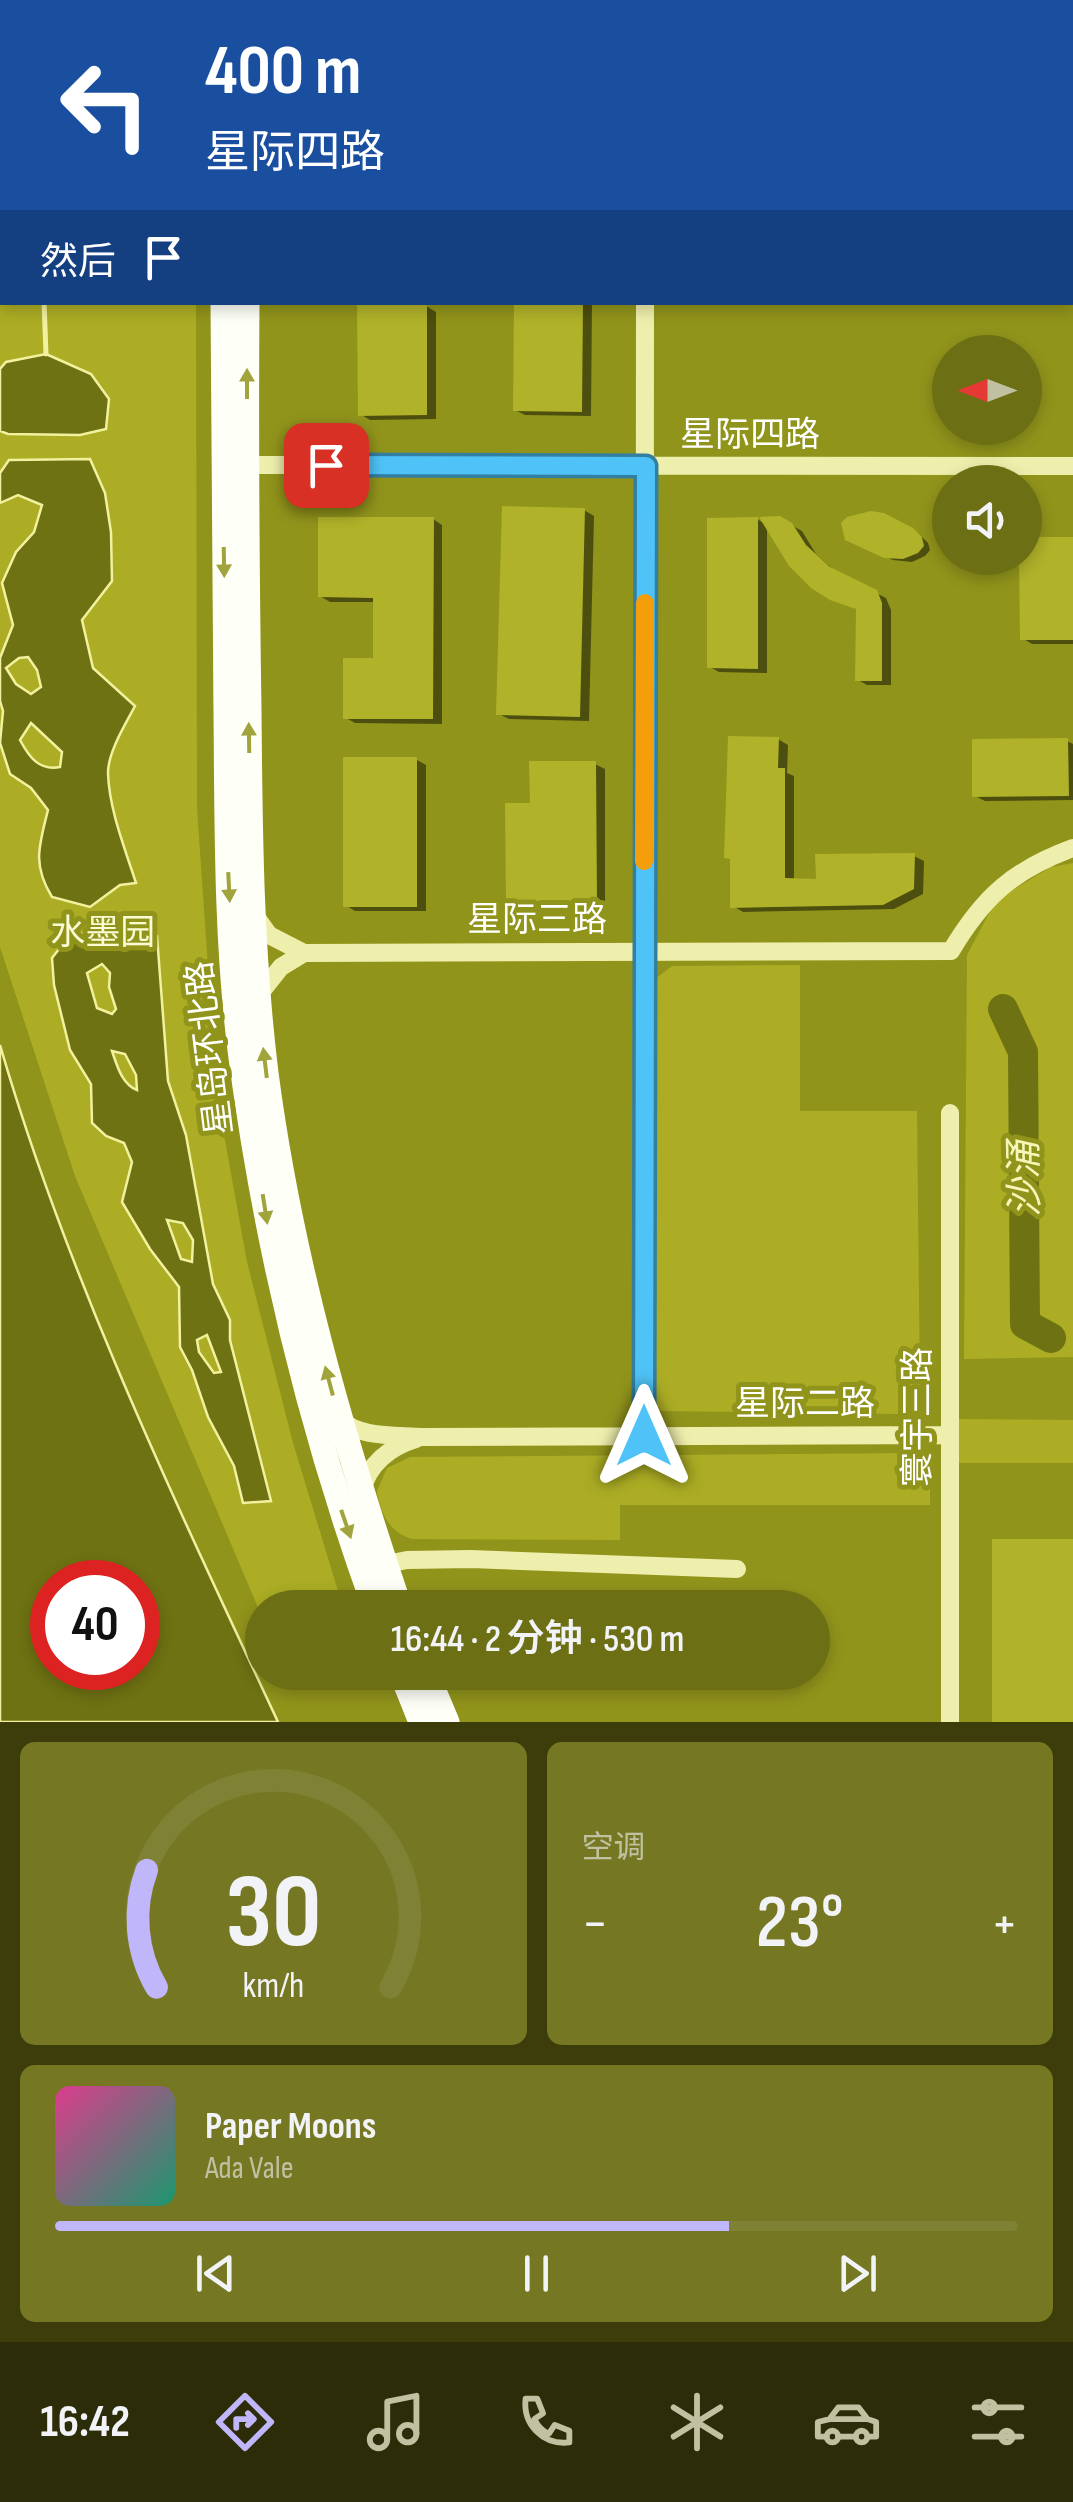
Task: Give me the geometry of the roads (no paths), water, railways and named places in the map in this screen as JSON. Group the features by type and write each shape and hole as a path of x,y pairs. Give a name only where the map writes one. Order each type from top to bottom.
{"main road":[{"path":"223,305 235,464"},
{"path":"235,464 247,305"},
{"name":"星岛环北路","path":"235,464 251,909 266,1076 287,1199 338,1418 362,1493 375,1590"},
{"name":"星岛环北路","path":"235,464 227,841 241,1055 267,1224 329,1476 389,1590"},
{"path":"408,1690 421,1722"},
{"path":"434,1690 447,1722"}],"street":[{"path":"644,1436 646,305"},
{"name":"星际四路","path":"235,464 1073,466"},
{"name":"星际三路","path":"304,952 951,951 978,909 1000,887 1035,864 1073,848"},
{"path":"251,909 269,935 304,952"},
{"path":"258,996 281,967 304,952"},
{"name":"寰宇三路","path":"950,1113 950,1722"},
{"name":"星际二路","path":"338,1418 365,1432 421,1437 950,1435"},
{"name":"星际二路","path":"362,1493 365,1480 382,1456 421,1437"},
{"path":"374,1567 408,1560 471,1559 737,1569"}],"waterway":[{"path":"44,305 46,354"},
{"name":"沙涌","path":"1003,1009 1023,1052 1025,1324 1051,1338"}],"park label":[{"name":"水墨园","path":"103,932"}]}
